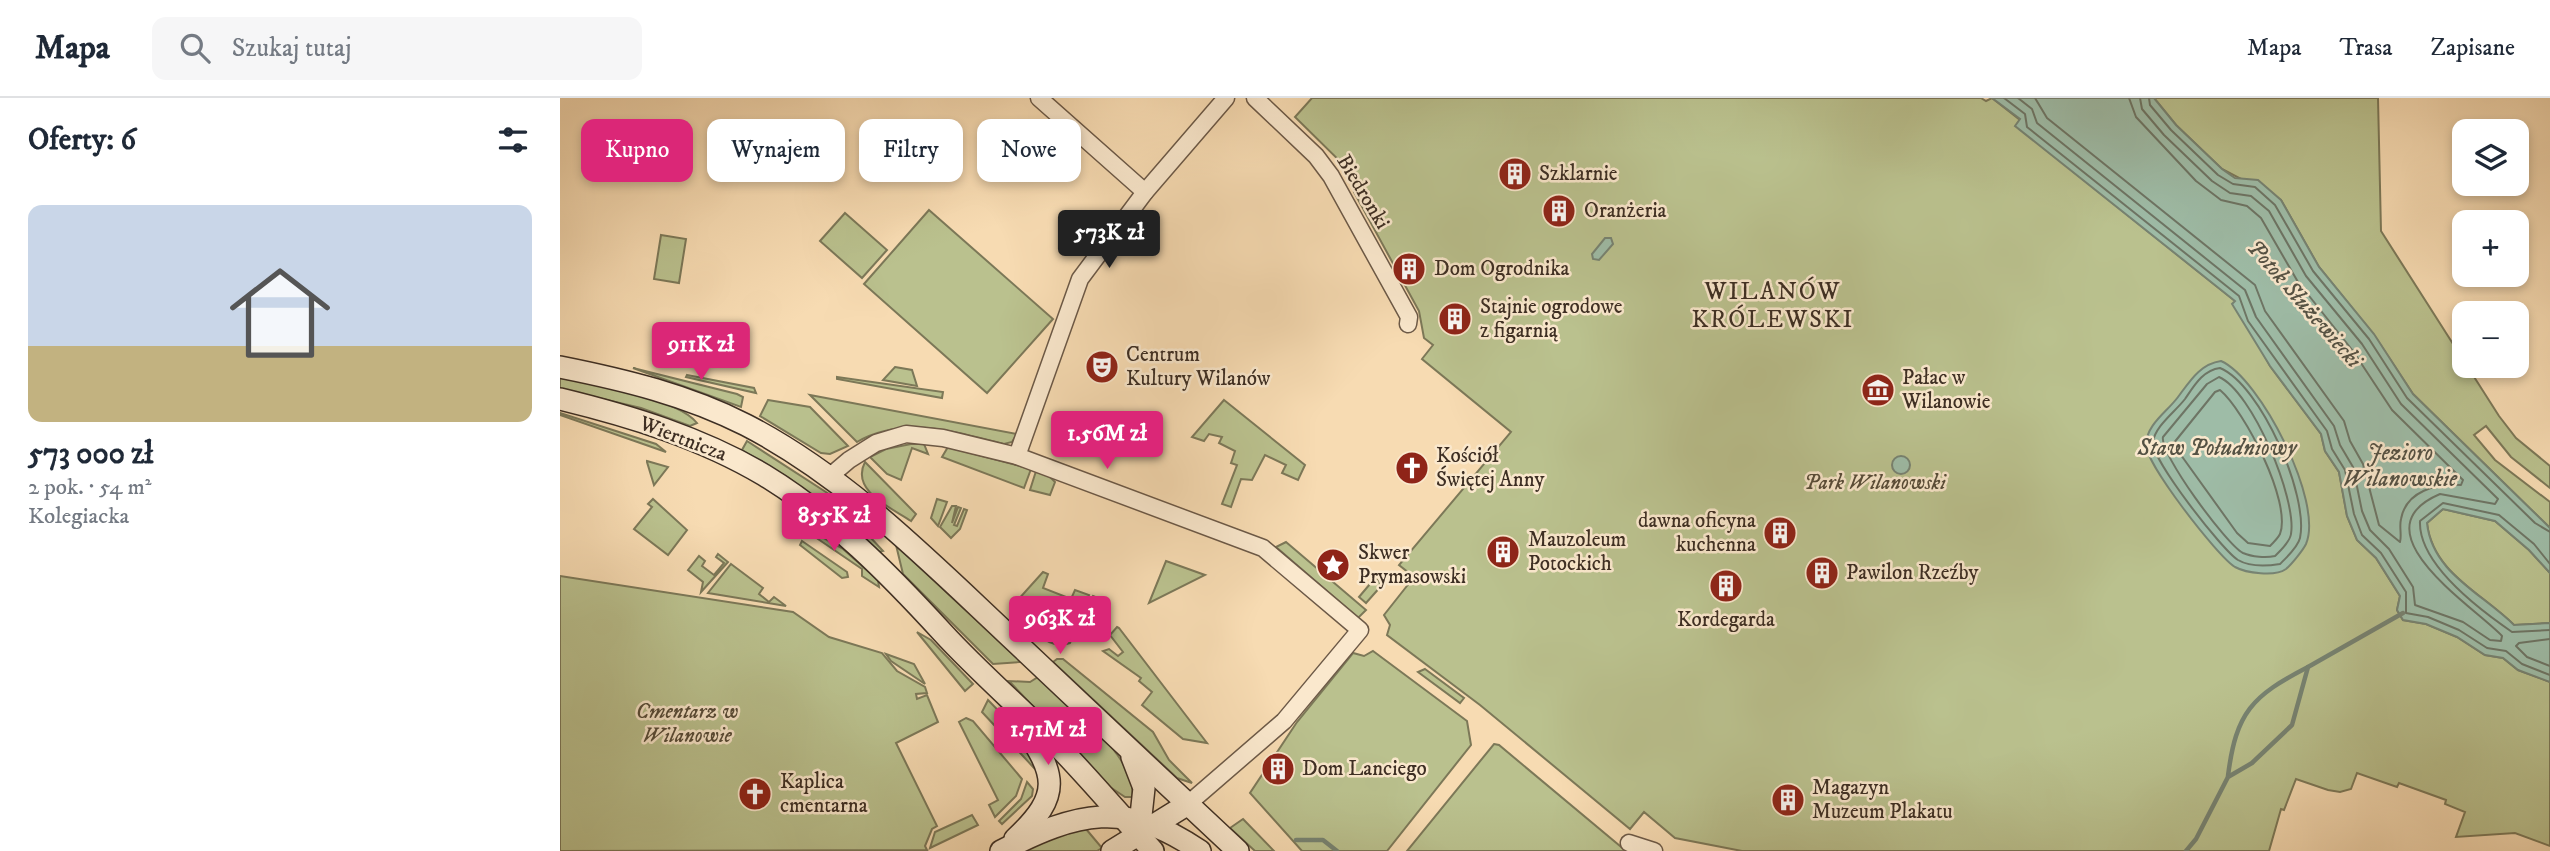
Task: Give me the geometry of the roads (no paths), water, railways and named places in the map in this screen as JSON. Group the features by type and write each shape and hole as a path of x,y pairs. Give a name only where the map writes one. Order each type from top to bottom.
{"main road":[{"name":"Wiertnicza","path":"560,367 630,381 701,404 773,439 829,477 903,537 1238,851"},
{"name":"Wiertnicza","path":"560,399 705,444 762,474 797,497 895,580 1002,692"},
{"path":"1002,692 1050,738 1120,815 1147,833 1200,851"},
{"path":"1002,692 1042,755 1052,781 1047,802 1040,812 1002,851"},
{"path":"1128,748 1142,776 1147,833"},
{"path":"1112,851 1147,833 1188,804"},
{"path":"1002,851 1062,824 1120,815"}],"street":[{"path":"1039,98 1145,192"},
{"path":"1017,456 1080,279 1145,192 1226,98"},
{"name":"Biedronki","path":"1255,98 1316,156 1331,176 1409,317 1408,324"},
{"path":"829,477 849,460 877,443 905,434 943,438 1017,456 1263,548 1360,630 1284,721 1188,804"},
{"path":"1629,843 1654,851"}],"water":[{"name":"Jezioro Wilanowskie","path":"1992,98 2154,98 2176,125 2222,169 2235,178 2258,180 2281,200 2319,267 2374,334 2413,394 2550,528 2550,573 2529,550 2495,521 2443,509 2427,523 2438,556 2448,569 2514,625 2550,623 2550,682 2518,670 2503,658 2485,655 2457,637 2426,624 2403,620 2397,610 2400,596 2376,558 2357,540 2347,516 2339,472 2325,451 2321,434 2270,366 2232,304 2235,301 2015,126 2020,119"},
{"path":"1605,238 1611,238 1613,244 1599,260 1593,259 1592,254"},
{"name":"Staw Południowy","path":"2221,361 2237,372 2270,415 2285,443 2306,500 2309,525 2306,544 2291,564 2281,571 2246,571 2226,560 2169,488 2146,444 2154,424 2196,374"},
{"path":"1901,456 1909,461 1910,465 1905,473 1901,474 1893,469 1892,465 1897,457"}],"waterway":[{"name":"Potok Służewiecki","path":"2186,851 2196,839 2228,777 2252,763 2292,725 2308,667 2403,613"},
{"path":"2228,776 2236,736 2250,708 2273,687 2308,667"},
{"name":"Potok Służewiecki","path":"1296,840 1323,840 1337,851"}],"place":[{"name":"Szklarnie","path":"1515,174"},
{"name":"Oranżeria","path":"1559,211"},
{"name":"Dom Ogrodnika","path":"1409,269"},
{"name":"Stajnie ogrodowe z figarnią","path":"1455,319"},
{"name":"Centrum Kultury Wilanów","path":"1102,367"},
{"name":"Pałac w Wilanowie","path":"1878,390"},
{"name":"Kościół Świętej Anny","path":"1412,468"},
{"name":"dawna oficyna kuchenna","path":"1780,533"},
{"name":"Mauzoleum Potockich","path":"1503,552"},
{"name":"Skwer Prymasowski","path":"1333,565"},
{"name":"Pawilon Rzeźby","path":"1822,573"},
{"name":"Kordegarda","path":"1726,586"},
{"name":"Dom Lanciego","path":"1278,769"},
{"name":"Kaplica cmentarna","path":"755,794"},
{"name":"Magazyn Muzeum Plakatu","path":"1788,800"}],"district":[{"name":"WILANÓW KRÓLEWSKI","path":"1773,306"}],"park label":[{"name":"Park Wilanowski","path":"1875,483"},
{"name":"Cmentarz w Wilanowie","path":"687,724"}]}
